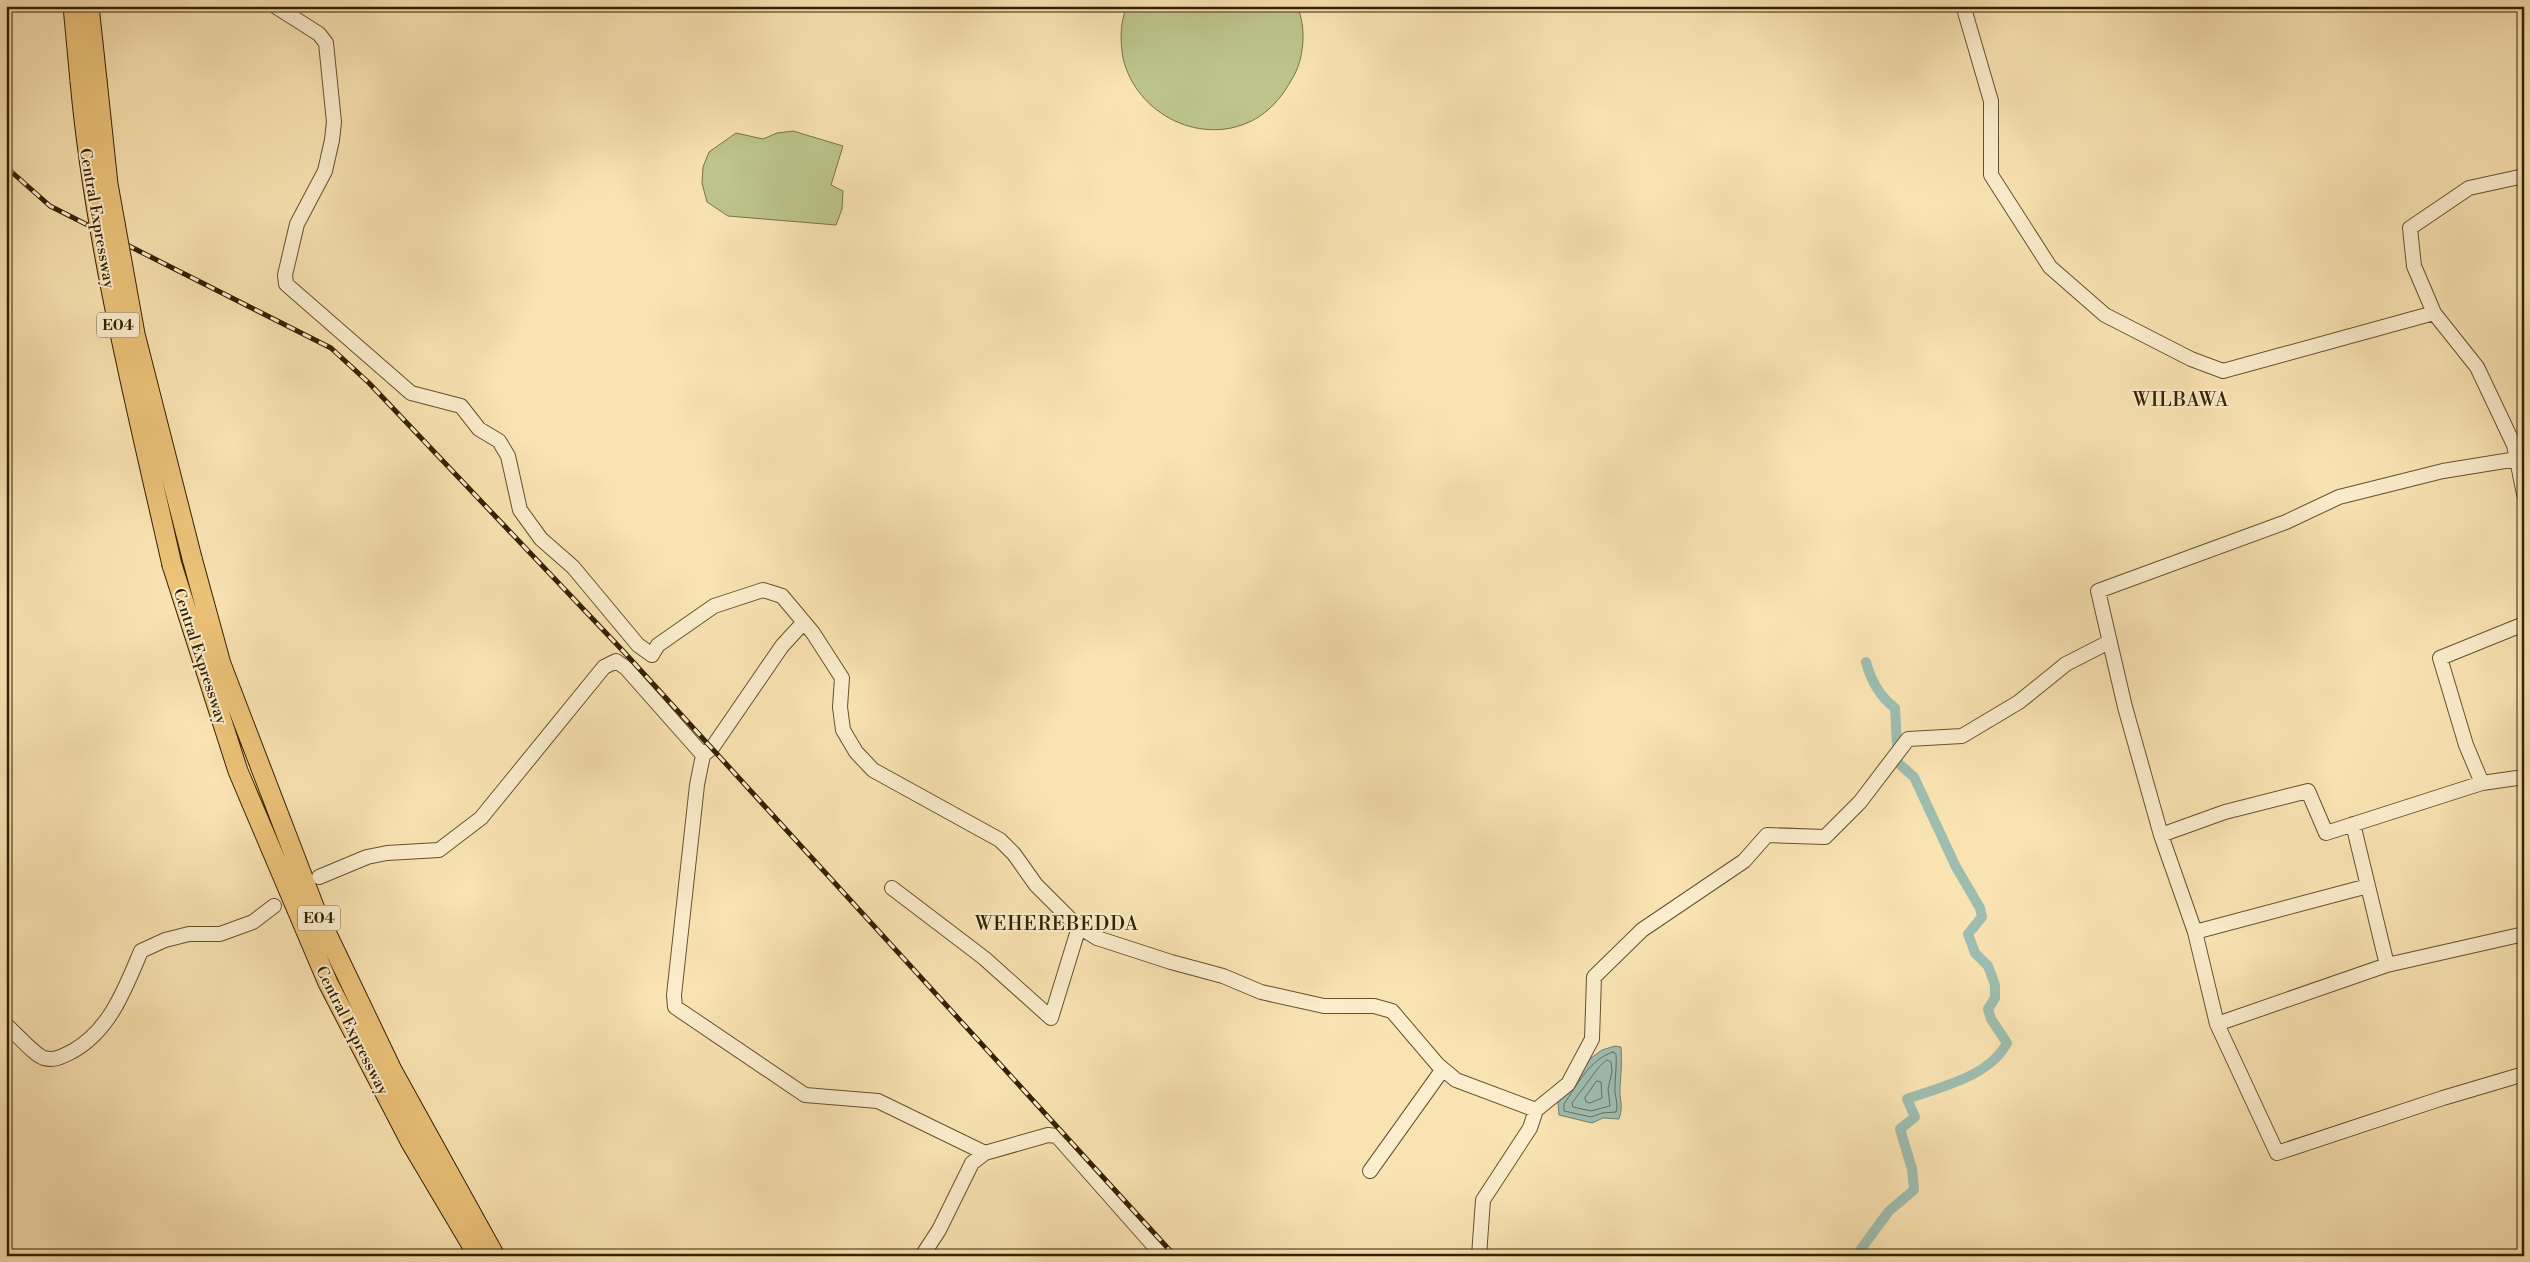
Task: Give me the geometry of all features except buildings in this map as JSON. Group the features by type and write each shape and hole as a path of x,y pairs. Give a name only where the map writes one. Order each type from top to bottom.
{"highway":[{"name":"Central Expressway","path":"73,6 135,334 221,664 315,909 392,1070 496,1256"},
{"name":"Central Expressway","path":"89,6 85,141 113,304 172,565 238,771 328,983 411,1143 478,1256"}],"street":[{"path":"275,6 320,34 326,43 334,122 325,171 297,224 285,275 286,284 412,392 461,406 479,429 499,441 508,456 520,510 541,539 573,567 638,645 652,655 658,645 714,606 763,590 782,596 804,622 842,678 840,707 843,730 856,752 874,770 1000,840 1014,854 1036,885 1079,926 1098,938 1171,962 1223,976 1261,992 1324,1006 1374,1006 1392,1011 1443,1069 1456,1080 1536,1110"},
{"path":"1966,6 1990,101 1992,175 2050,266 2105,315 2190,359 2223,371 2434,313"},
{"path":"2524,176 2470,188 2410,228 2414,266 2434,313 2477,367 2514,445 2524,494"},
{"path":"2517,459 2443,470 2339,497 2286,522 2098,591 2125,708 2161,835 2195,932 2217,1024 2277,1154 2443,1098 2524,1074"},
{"path":"804,622 782,646 712,748 703,755 697,785 674,996 675,1008 805,1095 878,1100 985,1153"},
{"path":"2482,783 2466,745 2440,658 2524,624"},
{"path":"1479,1256 1483,1200 1530,1128 1536,1110 1568,1084 1592,1039 1594,977 1642,930 1744,861 1767,835 1826,836 1860,802 1908,739 1962,736 2019,702 2066,664 2109,642"},
{"path":"319,878 367,857 387,853 439,850 481,818 604,668 616,661 626,668 703,755"},
{"path":"2161,835 2225,812 2308,791 2326,833 2482,783 2524,777"},
{"path":"2354,824 2388,965"},
{"path":"2195,932 2368,886"},
{"path":"892,888 984,958 1051,1018 1079,926"},
{"path":"6,1025 43,1058 58,1059 88,1042 102,1027 123,995 141,951 165,940 189,934 220,934 253,922 274,906"},
{"path":"2217,1024 2388,965 2524,934"},
{"path":"1370,1170 1443,1069"},
{"path":"922,1256 940,1230 972,1163 985,1153 1048,1136 1057,1136 1163,1256"}],"green space":[{"path":"1127,6 1297,6 1303,34 1299,63 1292,79 1281,96 1268,110 1257,118 1237,127 1216,130 1195,128 1175,121 1157,110 1142,96 1130,78 1121,45 1122,25"},
{"path":"793,131 843,146 831,185 843,191 842,209 836,225 728,216 707,202 702,183 703,167 709,152 736,133 763,139 777,133"}],"water":[{"path":"1615,1046 1621,1047 1621,1110 1619,1119 1603,1118 1592,1123 1559,1115 1558,1103 1591,1058 1602,1050"}],"waterway":[{"path":"1861,1249 1889,1211 1914,1190 1912,1169 1900,1129 1915,1117 1907,1099 1948,1085 1976,1072 1999,1055 2007,1043 1991,1019 1988,1009 1995,998 1995,985 1988,966 1975,953 1968,934 1982,917 1980,908 1956,867 1914,777 1898,763 1895,708 1876,688 1866,662"}],"railway":[{"path":"6,167 50,206 331,348 369,383 624,652 1175,1256"}],"district":[{"name":"WILBAWA","path":"2181,399"},
{"name":"WEHEREBEDDA","path":"1057,923"}]}
